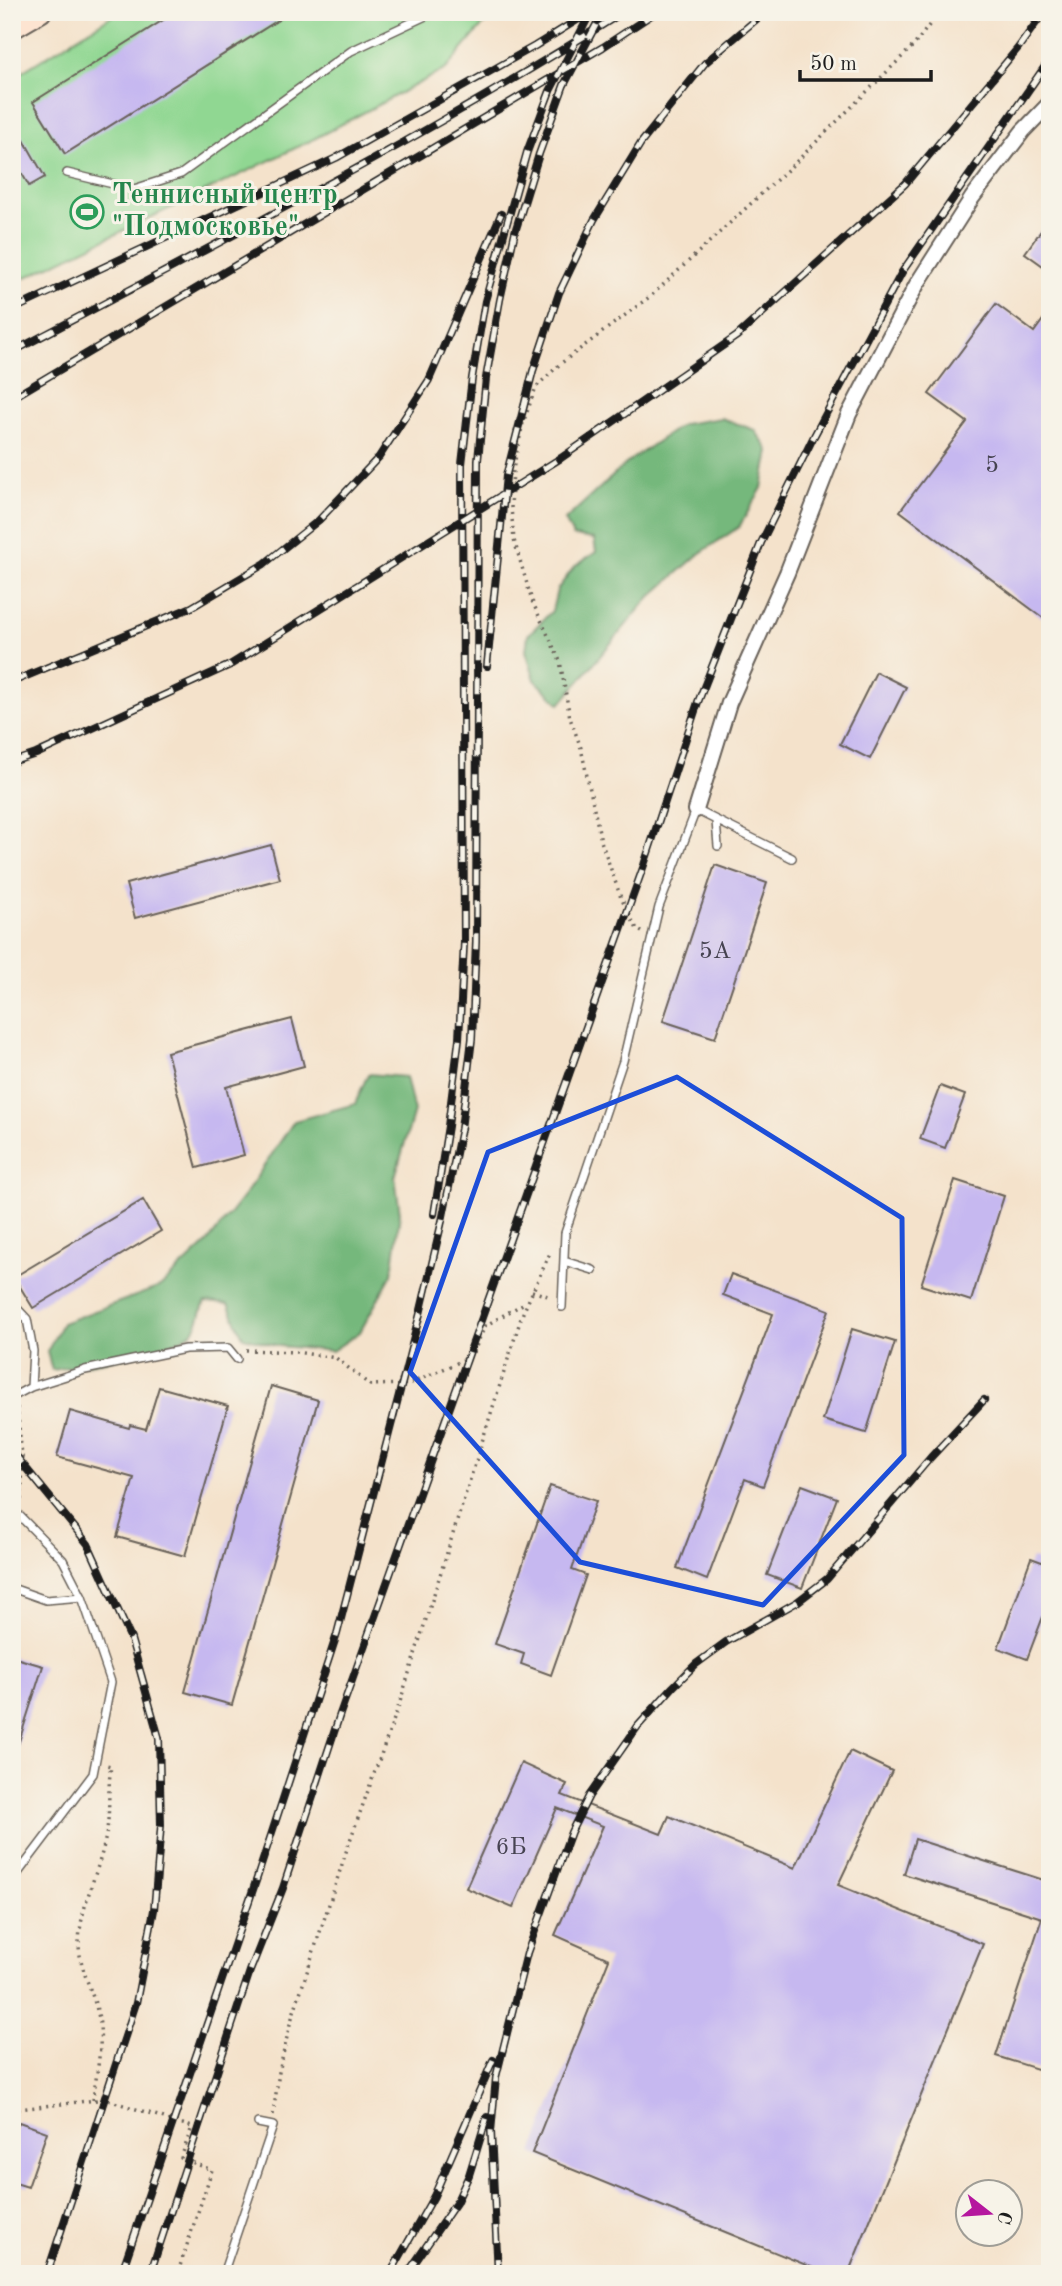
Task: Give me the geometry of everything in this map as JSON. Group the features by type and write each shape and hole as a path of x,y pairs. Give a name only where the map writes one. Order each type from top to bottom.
{"main road":[{"path":"12,29 41,12"}],"street":[{"path":"696,810 729,703 787,573 849,414 917,284 972,198 1023,131 1050,103"}],"lane":[{"path":"66,173 134,189 181,174 351,51 434,12"},
{"path":"562,1304 565,1233 623,1061 659,907 696,810 792,858"},
{"path":"716,821 718,846"},
{"path":"564,1261 593,1270"},
{"path":"12,1303 27,1319 33,1351 31,1387"},
{"path":"14,1395 85,1370 186,1349 228,1348 237,1359"},
{"path":"12,1508 63,1560 82,1597 111,1682 93,1774 12,1881"},
{"path":"12,1588 46,1600 82,1597"},
{"path":"223,2274 273,2126 258,2123"}],"path":[{"path":"652,938 636,929 621,898 601,841 581,748 570,718 560,661 532,601 513,540 513,469 523,423 536,387 560,364 652,295 915,44 939,12"},
{"path":"273,2126 277,2084 290,2024 348,1846 399,1705 528,1301 552,1250 565,1233"},
{"path":"532,1291 562,1304"},
{"path":"228,1348 296,1352 336,1358 370,1385 409,1384 466,1359 474,1351 485,1326 528,1301"},
{"path":"14,1395 23,1465 20,1516"},
{"path":"93,2100 100,2025 88,1977 79,1954 79,1938 83,1914 110,1818 110,1766 95,1762"},
{"path":"12,2106 19,2109 105,2099 192,2127 181,2158 212,2170 179,2269 198,2274"},
{"path":"12,2128 19,2109"}],"highlighted area":[{"path":"677,1077 902,1218 904,1455 763,1605 580,1562 410,1372 488,1152"}],"green space":[{"name":"Теннисный центр \"Подмосковье\"","path":"118,12 494,12 446,69 310,141 12,284 12,78"},
{"path":"721,418 755,430 769,451 762,488 739,527 699,554 647,600 560,704 535,680 526,651 528,635 552,611 557,590 574,567 596,552 594,539 573,536 565,520 629,461 683,424"},
{"path":"368,1074 406,1077 414,1111 395,1177 400,1213 392,1274 360,1332 332,1351 279,1346 243,1337 228,1304 205,1302 195,1328 182,1339 147,1352 52,1370 47,1352 62,1323 160,1287 207,1243 246,1193 294,1121 355,1104"}],"building":[{"path":"176,12 291,12 65,154 33,102"},
{"path":"12,119 45,177 29,186 12,156"},
{"path":"1050,218 1050,271 1025,253"},
{"path":"996,304 1034,332 1050,310 1050,623 900,511 967,422 929,394"},
{"path":"876,672 906,687 870,759 840,744"},
{"path":"271,845 280,879 135,918 126,884"},
{"path":"715,865 767,883 715,1038 663,1021"},
{"path":"292,1019 304,1066 226,1087 244,1155 197,1168 167,1052"},
{"path":"940,1086 965,1095 945,1148 920,1139"},
{"path":"955,1180 1004,1196 971,1301 921,1285"},
{"path":"143,1200 161,1231 33,1308 14,1277"},
{"path":"731,1274 829,1310 763,1486 745,1479 707,1580 677,1568 773,1314 723,1295"},
{"path":"852,1329 895,1342 866,1433 823,1420"},
{"path":"271,1386 318,1400 232,1705 185,1692"},
{"path":"159,1387 228,1406 185,1556 117,1537 134,1478 57,1457 70,1411 129,1428 130,1425 146,1429"},
{"path":"802,1485 837,1498 802,1588 767,1575"},
{"path":"550,1486 596,1501 572,1570 586,1575 551,1675 521,1664 524,1654 495,1644"},
{"path":"1031,1558 1050,1565 1050,1598 1027,1659 998,1648"},
{"path":"12,1657 43,1666 15,1754 12,1754"},
{"path":"850,1751 892,1771 838,1885 983,1944 848,2274 828,2274 532,2153 609,1959 555,1935 603,1826 557,1808 513,1908 466,1888 521,1763 567,1784 562,1795 661,1834 669,1816 795,1868"},
{"path":"915,1839 1050,1882 1050,2073 996,2056 1042,1918 904,1874"},
{"path":"19,2122 47,2132 28,2187 12,2182 12,2140"}],"railway":[{"path":"12,310 336,158 590,12"},
{"path":"434,1214 459,1039 464,943 462,464 472,378 485,301 527,152 550,91 591,12"},
{"path":"121,2274 257,1878 337,1634 442,1221 461,1129 472,1039 476,942 478,460 486,378 515,232 539,154 564,85 603,12"},
{"path":"12,352 397,146 623,12"},
{"path":"12,398 603,47 656,12"},
{"path":"487,666 506,476 533,371 559,293 594,220 641,143 705,63 765,12"},
{"path":"12,762 36,754 230,665 561,458 737,336 905,184 1018,48 1044,12"},
{"path":"150,2274 250,1971 283,1888 340,1714 644,865 698,702 761,543 814,436 902,272 1050,59"},
{"path":"12,682 192,607 264,564 319,520 379,457 429,380 501,214"},
{"path":"498,2274 491,2132 496,2077 527,1953 571,1832 589,1796 638,1726 673,1687 696,1664 726,1642 797,1602 827,1579 931,1457 984,1400"},
{"path":"12,1451 88,1544 131,1639 159,1738 161,1825 154,1910 136,2003 47,2274"},
{"path":"390,2274 434,2196 493,2060"},
{"path":"407,2274 456,2203 469,2175 487,2117"}],"place":[{"name":"Теннисный центр \"Подмосковье\"","path":"87,212"}]}
